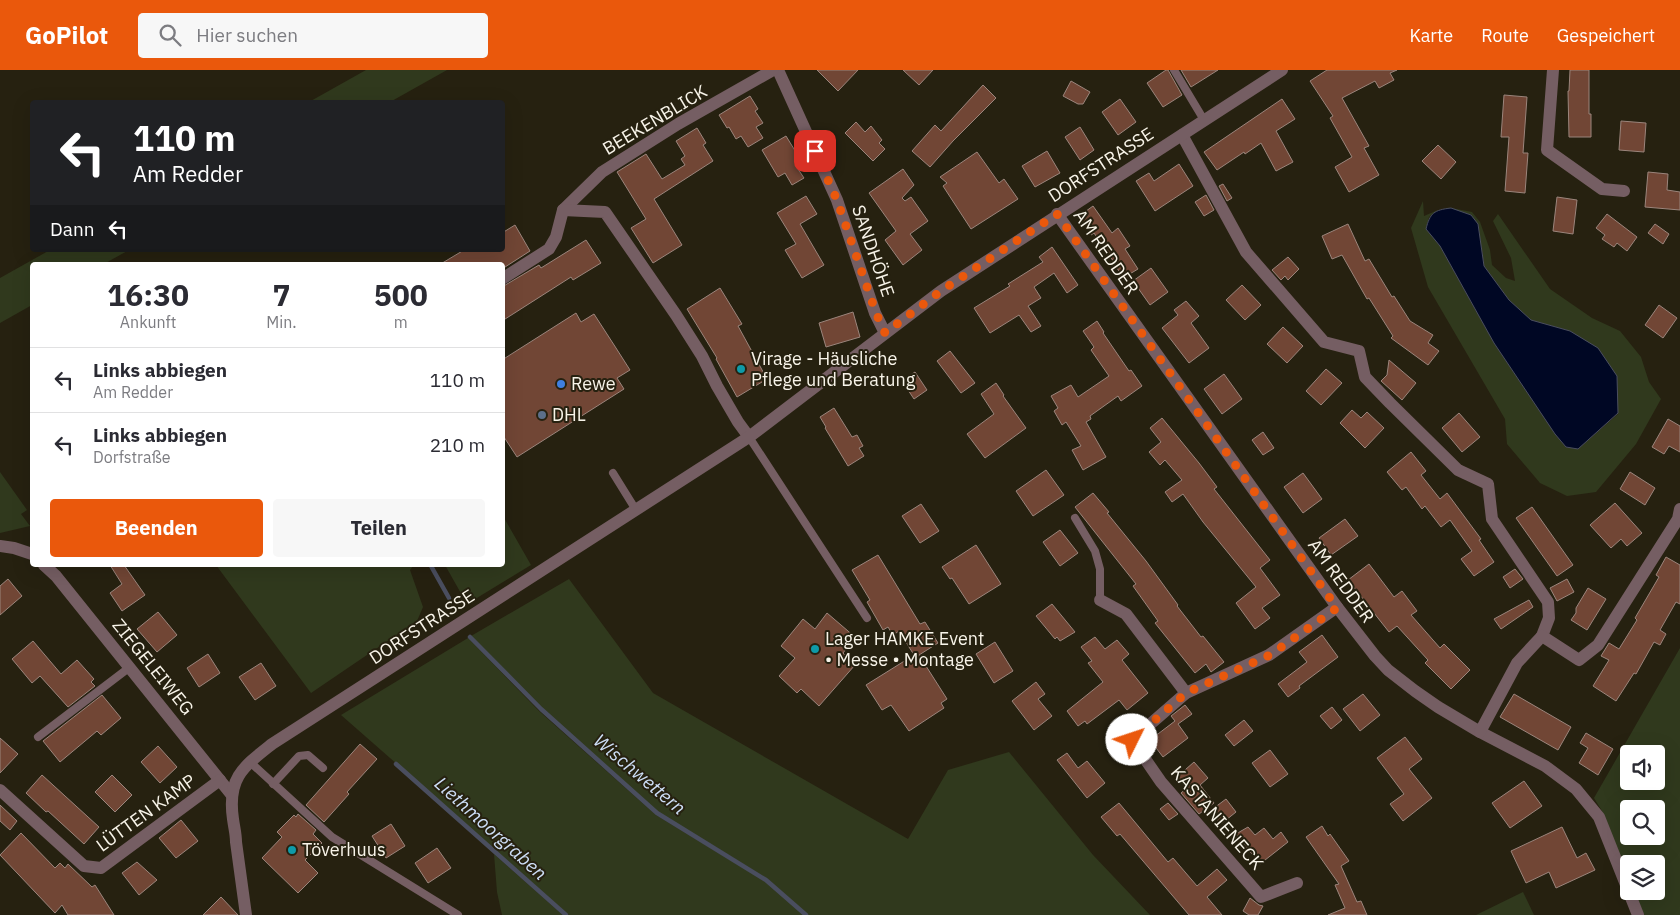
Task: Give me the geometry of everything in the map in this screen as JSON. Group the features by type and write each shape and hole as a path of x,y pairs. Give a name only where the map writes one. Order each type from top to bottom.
{"street":[{"name":"BEEKENBLICK","path":"563,210 602,172 678,124 773,70"},
{"name":"SANDHÖHE","path":"778,70 837,200 876,313 885,333"},
{"name":"DORFSTRASSE","path":"231,794 238,776 250,762 272,744 749,437 941,291 1057,214 1282,70"},
{"path":"1553,70 1547,150 1602,189 1624,191"},
{"path":"1182,134 1246,252 1324,342 1359,351 1366,377 1390,403 1458,470 1488,484 1492,519 1548,602 1549,618 1542,636 1518,663 1480,732"},
{"path":"505,277 549,249 556,237 563,210 605,212 676,315 702,356 738,422 749,437"},
{"name":"AM REDDER","path":"1057,214 1337,608 1375,656 1388,670 1438,707 1480,732 1545,766 1576,789 1599,816 1638,915"},
{"path":"1542,636 1579,660 1598,645 1678,519 1680,509"},
{"path":"0,546 30,553"},
{"name":"ZIEGELEIWEG","path":"46,567 56,576 231,794"},
{"path":"1100,600 1126,614 1186,693"},
{"name":"KASTANIENECK","path":"1297,883 1261,897 1161,782 1132,740 1186,693 1270,655 1337,608"},
{"name":"LÜTTEN KAMP","path":"0,790 84,866 102,868 220,780"},
{"path":"231,794 246,915"}],"lane":[{"path":"1174,70 1204,120"},
{"path":"749,437 867,618"},
{"path":"613,473 636,510"},
{"path":"1075,518 1095,551 1100,569 1100,600"},
{"path":"38,737 130,667"},
{"path":"273,784 299,756 308,755 322,768"},
{"path":"250,762 332,837 458,915"}],"green space":[{"path":"366,70 447,70 394,100 313,100"},
{"path":"1423,201 1424,216 1438,210 1429,217 1426,229 1440,246 1494,343 1555,434 1566,447 1578,449 1618,414 1570,331 1531,320 1509,300 1484,266 1482,250 1471,215 1451,208 1472,212 1480,222 1490,250 1492,265 1506,278 1515,281 1511,258 1493,221 1498,214 1550,289 1592,318 1620,331 1641,357 1649,382 1661,399 1636,444 1596,492 1567,496 1540,483 1507,444 1505,419 1428,287 1411,228"},
{"path":"46,252 125,252 107,262 30,262 30,306 0,323 0,278"},
{"path":"0,472 27,510 21,514 30,526 0,533"},
{"path":"505,520 531,565 467,604 446,567 505,567"},
{"path":"217,567 412,567 410,570 423,607 417,621 311,693"},
{"path":"569,579 653,693 908,839 948,770 1009,752 1093,855 1150,915 808,915 768,879 658,812 542,709 471,636"},
{"path":"468,638 539,711 656,815 766,882 804,915 569,915 341,715"},
{"path":"1680,648 1680,915 1643,915 1637,900 1665,900 1665,855 1620,856 1602,811 1594,798 1620,753 1620,790 1665,790 1665,745 1624,745"},
{"path":"494,854 563,915 502,915 497,892"},
{"path":"1523,892 1534,915 1476,915"}],"water":[{"path":"1451,208 1471,215 1478,224 1484,266 1509,300 1531,320 1570,331 1598,348 1617,376 1618,413 1578,449 1566,447 1555,434 1494,343 1440,246 1426,229 1429,219 1434,213"}],"building":[{"path":"817,70 858,70 838,91"},
{"path":"903,70 933,70 919,85"},
{"path":"1168,70 1182,95 1163,107 1147,83"},
{"path":"1181,70 1218,70 1191,87"},
{"path":"1327,70 1397,70 1390,73 1394,80 1379,88 1375,81 1342,98 1369,146 1364,148 1379,175 1349,192 1335,167 1352,157 1330,118 1333,116 1310,81"},
{"path":"1570,70 1589,70 1591,137 1569,137 1568,91"},
{"path":"1071,81 1090,92 1083,104 1078,104 1063,96"},
{"path":"983,85 996,98 930,167 912,151 935,125 941,131"},
{"path":"1504,95 1527,97 1523,153 1528,153 1525,193 1505,191 1509,137 1501,137"},
{"path":"750,96 758,109 755,111 763,123 756,127 763,138 748,147 741,136 736,139 719,115"},
{"path":"1120,99 1136,122 1118,135 1102,112"},
{"path":"1282,99 1295,119 1276,131 1293,162 1276,171 1261,143 1217,170 1204,152"},
{"path":"1621,121 1646,123 1644,152 1619,150"},
{"path":"856,122 865,132 871,126 882,140 879,143 885,149 873,161 845,133"},
{"path":"1080,127 1094,150 1080,160 1065,137"},
{"path":"697,128 706,143 703,145 713,161 654,199 682,245 653,263 631,228 646,219 617,172 646,154 662,179 685,165 681,159 685,156 676,141"},
{"path":"786,136 802,162 796,166 804,178 792,185 785,173 778,177 762,150"},
{"path":"1438,145 1456,162 1441,179 1422,161"},
{"path":"1047,151 1060,173 1035,187 1022,166"},
{"path":"977,152 999,183 1004,179 1018,199 971,229 943,186 947,183 940,177"},
{"path":"1179,164 1193,186 1155,211 1136,181 1149,173 1154,181"},
{"path":"903,169 914,185 902,198 905,201 911,197 928,221 910,234 922,250 903,265 885,240 896,231 869,193"},
{"path":"1648,172 1668,174 1667,190 1680,192 1680,210 1645,207"},
{"path":"1223,184 1232,198 1227,201 1219,186"},
{"path":"1206,195 1214,210 1204,216 1195,202"},
{"path":"806,196 817,214 800,224 824,265 802,278 785,250 796,244 777,213"},
{"path":"1557,197 1577,200 1573,234 1553,231"},
{"path":"1093,206 1112,233 1118,228 1130,246 1125,249 1138,269 1123,278 1094,233 1091,235 1078,217"},
{"path":"1607,214 1637,237 1627,251 1617,243 1614,247 1602,239 1605,235 1596,228"},
{"path":"1348,224 1365,261 1369,259 1392,297 1394,296 1410,321 1433,335 1428,343 1439,351 1428,365 1391,338 1393,336 1369,298 1367,299 1342,255 1332,259 1322,236"},
{"path":"1655,224 1669,234 1663,244 1648,233"},
{"path":"515,225 530,251 505,267 505,262 444,262 461,252 505,252 505,231"},
{"path":"586,240 601,263 573,280 571,277 505,319 505,285 539,265 541,268"},
{"path":"1052,247 1078,285 1067,293 1054,273 1034,287 1041,298 1028,306 1041,326 1031,332 1019,315 990,333 974,308 1010,286 1008,284 1043,262 1039,257"},
{"path":"1288,257 1299,269 1288,280 1285,276 1281,280 1272,270"},
{"path":"1151,268 1168,292 1150,305 1133,281"},
{"path":"1242,285 1261,305 1245,320 1226,300"},
{"path":"720,288 742,324 738,326 767,379 737,397 717,358 687,309"},
{"path":"1186,301 1199,316 1191,323 1209,348 1189,363 1162,328 1178,315 1174,310"},
{"path":"1659,305 1677,318 1663,338 1645,325"},
{"path":"853,312 860,337 826,347 819,323"},
{"name":"Rewe","path":"576,313 581,322 594,314 630,370 617,378 624,389 517,457 505,439 505,358"},
{"path":"1097,321 1129,371 1131,370 1142,386 1121,401 1118,396 1090,416 1091,419 1086,422 1106,457 1083,470 1072,450 1081,446 1066,422 1062,425 1054,411 1058,408 1051,396 1071,385 1078,397 1109,376 1091,350 1094,347 1083,331"},
{"path":"1283,327 1303,346 1287,363 1267,344"},
{"path":"950,351 975,383 961,393 937,361"},
{"path":"1389,360 1416,383 1402,400 1381,381 1387,375"},
{"path":"1326,369 1342,383 1321,405 1306,391"},
{"path":"915,372 927,390 914,399 902,381"},
{"path":"1224,374 1242,399 1222,414 1204,389"},
{"path":"996,383 1026,428 985,458 967,434 994,414 981,394"},
{"path":"834,408 852,437 857,435 863,446 859,448 864,456 848,466 820,417"},
{"path":"1352,410 1361,418 1367,412 1384,428 1365,448 1340,423"},
{"path":"1459,413 1480,437 1462,452 1442,428"},
{"path":"1162,418 1199,463 1217,487 1214,489 1270,560 1260,568 1280,595 1262,608 1270,618 1255,629 1236,603 1256,587 1203,522 1183,494 1172,502 1165,492 1182,480 1165,460 1160,465 1149,452 1161,442 1150,428"},
{"path":"1668,419 1680,426 1680,452 1669,446 1664,454 1652,447"},
{"path":"1263,432 1274,448 1263,455 1252,440"},
{"path":"1411,452 1426,471 1421,475 1440,499 1447,493 1481,539 1479,540 1494,562 1474,576 1461,559 1472,551 1450,520 1441,527 1425,506 1422,509 1406,487 1402,490 1387,472"},
{"path":"1046,470 1064,495 1033,516 1016,491"},
{"path":"1630,472 1655,488 1645,505 1620,489"},
{"path":"1303,473 1322,499 1303,513 1284,487"},
{"path":"1093,493 1146,561 1201,637 1203,636 1224,662 1211,672 1206,664 1195,673 1155,623 1158,621 1133,586 1136,584 1075,507"},
{"path":"1615,503 1642,533 1627,546 1621,539 1611,548 1590,525"},
{"path":"921,504 939,531 920,543 902,516"},
{"path":"1532,507 1573,565 1557,576 1516,518"},
{"path":"1345,519 1358,536 1331,555 1319,538"},
{"path":"1060,530 1078,553 1060,566 1043,542"},
{"path":"976,545 1001,584 969,604 952,578 950,579 942,567"},
{"path":"878,555 920,624 925,622 938,643 919,655 947,699 941,703 944,708 909,731 891,705 882,710 866,685 914,655 899,631 893,635 888,627 883,630 867,602 870,600 852,570"},
{"path":"1666,557 1680,565 1680,604 1676,602 1660,630 1666,634 1660,645 1654,642 1636,674 1634,673 1616,701 1593,686 1609,660 1601,656 1609,643 1619,649 1637,620 1635,618 1659,577 1656,575"},
{"path":"1369,564 1394,597 1402,591 1417,611 1411,615 1440,648 1444,644 1470,670 1451,689 1425,663 1428,660 1397,626 1389,632 1348,580"},
{"path":"111,567 125,567 145,595 122,611 110,593 122,584"},
{"path":"1515,569 1523,579 1510,588 1503,577"},
{"path":"8,579 22,596 0,615 0,586"},
{"path":"1567,579 1574,592 1557,601 1550,588"},
{"path":"1588,588 1606,599 1587,630 1571,620"},
{"path":"1529,600 1533,607 1501,629 1494,619"},
{"path":"1052,604 1075,632 1060,641 1057,637 1055,639 1036,616"},
{"path":"158,612 177,635 157,652 137,629"},
{"name":"Lager HAMKE Event • Messe • Montage","path":"827,613 855,637 843,653 855,665 819,706 801,689 797,693 779,676 795,658 781,646 803,619 815,629"},
{"path":"1322,635 1338,657 1299,686 1300,688 1288,697 1278,684 1307,662 1299,652"},
{"path":"1095,637 1105,649 1117,640 1129,654 1122,660 1148,693 1127,710 1119,700 1087,724 1085,721 1078,726 1067,711 1103,682 1088,663 1092,661 1081,647"},
{"path":"33,641 61,674 77,660 94,679 91,682 95,686 68,707 40,676 32,683 12,659"},
{"path":"995,642 1013,671 994,683 976,654"},
{"path":"208,654 220,673 199,687 187,668"},
{"path":"261,663 276,686 255,700 239,677"},
{"path":"1036,682 1045,694 1038,699 1052,716 1034,730 1012,701"},
{"path":"1363,694 1380,715 1360,731 1343,709"},
{"path":"1514,694 1571,727 1558,750 1500,717"},
{"path":"102,695 121,718 101,735 97,731 60,762 43,741"},
{"path":"1185,705 1192,714 1178,724 1188,738 1163,757 1150,740 1175,721 1171,716"},
{"path":"1332,707 1342,720 1331,729 1320,716"},
{"path":"1244,720 1253,731 1234,746 1225,735"},
{"path":"1586,733 1613,749 1598,775 1579,763 1588,748 1580,743"},
{"path":"1405,737 1422,759 1409,769 1432,798 1403,821 1390,804 1404,794 1377,758"},
{"path":"0,738 18,754 0,773"},
{"path":"360,744 377,759 347,792 349,794 324,822 306,805"},
{"path":"158,746 177,767 160,783 141,762"},
{"path":"1270,750 1288,774 1270,787 1252,763"},
{"path":"1067,753 1078,768 1087,761 1105,783 1087,798 1057,760"},
{"path":"1194,762 1208,778 1200,785 1214,803 1199,814 1181,793 1187,788 1177,777"},
{"path":"42,775 99,827 84,844 26,793"},
{"path":"112,775 132,795 115,812 95,792"},
{"path":"1524,781 1542,806 1510,828 1492,803"},
{"path":"1226,799 1236,812 1221,824 1210,811"},
{"path":"1119,803 1168,862 1173,858 1197,886 1217,869 1227,880 1207,897 1222,915 1189,915 1120,834 1117,836 1101,817"},
{"path":"1168,803 1178,814 1169,820 1160,809"},
{"path":"0,805 17,821 10,830 0,821"},
{"name":"Töverhuus","path":"298,814 316,830 313,834 322,843 305,860 318,873 298,893 262,858 282,837 277,832 294,815 296,817"},
{"path":"181,820 198,841 176,858 159,838"},
{"path":"391,824 405,846 386,858 372,836"},
{"path":"1322,826 1349,861 1341,866 1357,902 1361,901 1367,915 1328,915 1345,908 1335,885 1339,884 1306,837"},
{"path":"1248,827 1255,835 1264,828 1273,839 1281,832 1288,842 1260,864 1236,834"},
{"path":"1562,827 1577,858 1586,853 1595,870 1556,888 1549,872 1526,883 1511,851"},
{"path":"21,833 55,868 60,863 65,868 68,864 92,887 95,885 114,915 68,915 62,905 55,913 0,855"},
{"path":"437,848 451,868 428,883 415,863"},
{"path":"137,862 157,880 139,895 122,873"},
{"path":"221,897 238,915 203,915"},
{"path":"1250,898 1263,906 1258,915 1249,915 1243,911"}],"waterway":[{"name":"Wischwettern","path":"432,567 449,598"},
{"name":"Wischwettern","path":"470,637 541,709 657,813 766,880 806,915"},
{"name":"Liethmoorgraben","path":"396,764 566,915"}],"place":[{"name":"Virage - Häusliche Pflege und Beratung","path":"741,369"},
{"name":"Rewe","path":"561,384"},
{"name":"DHL","path":"542,415"},
{"name":"Lager HAMKE Event • Messe • Montage","path":"815,649"},
{"name":"Töverhuus","path":"292,850"}],"route":[{"path":"815,151 837,200 876,313 885,333 941,291 1057,214 1337,608 1270,655 1186,693 1132,740"}]}
